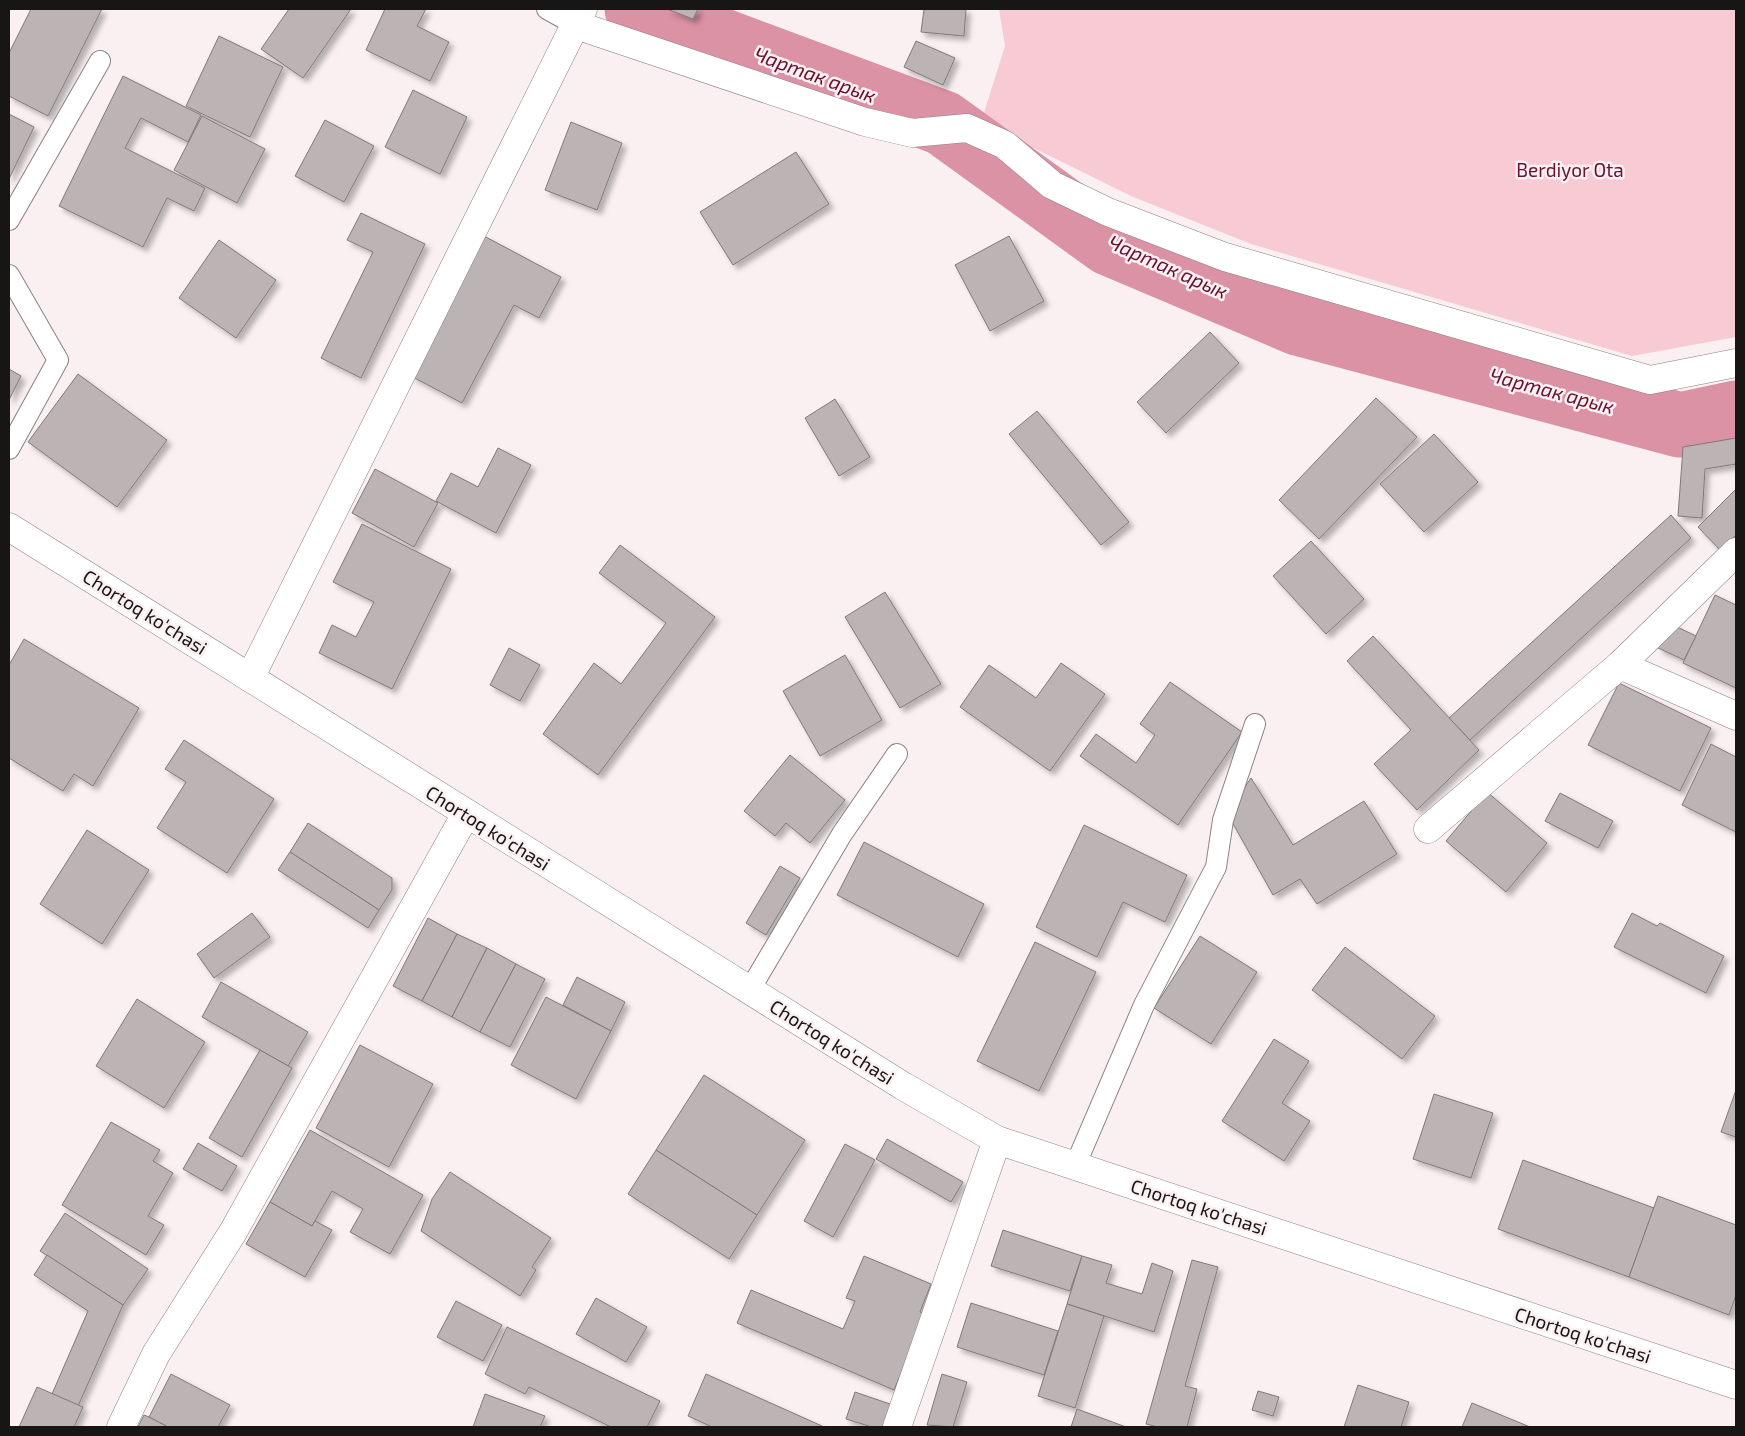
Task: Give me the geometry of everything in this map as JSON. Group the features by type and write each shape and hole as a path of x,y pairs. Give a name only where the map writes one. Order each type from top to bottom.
{"street":[{"path":"250,678 579,17 865,122 912,133 967,128 1005,145 1052,184 1108,212 1225,257 1650,380 1736,363"},
{"name":"Chortoq ko'chasi","path":"9,527 902,1086 997,1140 1736,1385"},
{"path":"1428,829 1620,665 1736,552"},
{"path":"1620,665 1736,716"},
{"path":"121,1427 156,1354 233,1232 466,814"},
{"path":"898,1427 997,1140"}],"lane":[{"path":"547,9 579,17"},
{"path":"9,220 100,61"},
{"path":"9,275 58,360 9,449"},
{"path":"1075,1166 1144,1006 1216,867 1223,820 1256,724"},
{"path":"749,991 842,834 897,754"}],"green space":[{"name":"Berdiyor Ota","path":"999,9 1736,9 1736,337 1632,356 1251,244 1131,196 981,122 1005,46"}],"building":[{"path":"31,9 102,9 48,116 9,96 9,53"},
{"path":"289,9 351,9 303,78 261,49"},
{"path":"385,9 426,9 417,26 449,42 430,81 366,50"},
{"path":"667,9 698,9 693,19"},
{"path":"924,9 966,9 964,36 921,32"},
{"path":"219,36 283,67 250,137 186,106"},
{"path":"916,41 955,58 943,85 904,67"},
{"path":"123,76 201,115 188,142 141,118 125,148 205,188 194,211 167,198 143,247 59,206"},
{"path":"413,90 467,117 440,174 385,147"},
{"path":"9,114 34,127 9,179"},
{"path":"202,116 265,149 237,203 174,170"},
{"path":"325,120 374,146 344,202 295,176"},
{"path":"571,122 622,143 597,210 545,190"},
{"path":"796,152 829,204 733,265 700,212"},
{"path":"361,213 425,244 361,378 321,358 373,252 347,240"},
{"path":"484,236 561,277 539,318 514,305 462,403 411,376"},
{"path":"1009,236 1044,301 990,331 955,265"},
{"path":"219,240 276,280 236,338 179,298"},
{"path":"1210,332 1239,363 1166,433 1137,402"},
{"path":"9,369 21,376 9,400"},
{"path":"78,374 167,440 117,507 28,442"},
{"path":"1376,398 1417,437 1319,539 1279,500"},
{"path":"835,399 870,457 839,476 805,418"},
{"path":"1037,411 1129,522 1101,545 1009,434"},
{"path":"1434,434 1478,482 1424,532 1380,484"},
{"path":"1736,438 1736,464 1705,469 1702,518 1678,516 1683,447"},
{"path":"498,448 531,465 496,533 436,501 451,473 478,487"},
{"path":"375,469 438,503 414,547 352,513"},
{"path":"1736,489 1736,535 1720,550 1698,527"},
{"path":"1671,515 1691,538 1470,740 1449,718"},
{"path":"362,524 451,569 392,689 319,653 332,625 356,637 374,602 333,582"},
{"path":"1311,541 1364,599 1326,634 1273,576"},
{"path":"620,545 715,617 598,775 543,734 594,663 621,684 666,623 599,573"},
{"path":"885,592 941,684 900,708 845,617"},
{"path":"1715,595 1736,605 1736,688 1683,663"},
{"path":"1669,623 1696,636 1684,660 1658,648"},
{"path":"1373,636 1479,750 1417,810 1374,764 1411,730 1347,661"},
{"path":"24,639 139,708 93,786 74,774 63,791 9,758 9,665"},
{"path":"509,648 540,665 520,701 490,685"},
{"path":"845,655 882,720 820,756 783,691"},
{"path":"1061,663 1105,694 1050,771 960,707 989,665 1036,698"},
{"path":"1170,682 1242,732 1178,825 1080,756 1096,734 1136,763 1155,735 1140,724"},
{"path":"1619,683 1711,728 1680,791 1588,745"},
{"path":"184,740 274,799 227,873 157,828 186,782 165,769"},
{"path":"1711,744 1736,757 1736,832 1682,805"},
{"path":"790,755 845,800 810,843 786,823 775,836 744,811"},
{"path":"1251,778 1293,845 1364,801 1397,854 1317,904 1300,879 1273,895 1227,813"},
{"path":"1487,792 1547,843 1506,892 1446,841"},
{"path":"1560,793 1613,821 1598,848 1545,821"},
{"path":"308,823 392,878 392,890 379,910 290,852"},
{"path":"1084,825 1187,875 1165,922 1123,902 1097,957 1036,927"},
{"path":"87,830 149,870 102,944 40,904"},
{"path":"864,842 984,904 958,957 837,895"},
{"path":"290,852 379,910 368,928 278,870"},
{"path":"780,866 800,878 766,935 746,923"},
{"path":"252,913 270,937 214,978 197,954"},
{"path":"1632,913 1657,926 1660,923 1724,956 1706,993 1614,947"},
{"path":"428,918 457,934 422,1001 393,986"},
{"path":"457,934 487,948 452,1017 422,1001"},
{"path":"1200,936 1257,972 1211,1044 1154,1008"},
{"path":"1035,942 1096,972 1039,1091 977,1061"},
{"path":"1345,947 1435,1016 1402,1059 1312,990"},
{"path":"487,948 516,964 480,1032 452,1017"},
{"path":"516,964 545,979 510,1047 480,1032"},
{"path":"577,977 625,1002 611,1031 563,1005"},
{"path":"221,982 308,1032 288,1066 202,1017"},
{"path":"546,997 611,1031 576,1099 511,1065"},
{"path":"137,999 205,1042 164,1108 96,1066"},
{"path":"1274,1039 1309,1061 1282,1103 1310,1121 1284,1161 1222,1121"},
{"path":"360,1045 433,1084 389,1167 316,1128"},
{"path":"260,1050 292,1068 242,1157 209,1138"},
{"path":"704,1075 805,1140 757,1215 656,1150"},
{"path":"1736,1090 1736,1137 1721,1132"},
{"path":"1434,1094 1493,1113 1471,1178 1413,1159"},
{"path":"111,1122 160,1150 153,1161 173,1173 148,1216 164,1225 146,1255 62,1205"},
{"path":"310,1130 423,1195 390,1254 350,1232 363,1209 332,1191 312,1226 270,1202"},
{"path":"887,1139 963,1182 951,1202 876,1159"},
{"path":"198,1143 237,1166 222,1191 183,1169"},
{"path":"845,1144 875,1160 833,1237 804,1221"},
{"path":"656,1150 757,1215 729,1259 628,1194"},
{"path":"1523,1160 1654,1208 1629,1277 1498,1229"},
{"path":"450,1172 551,1238 532,1267 536,1270 520,1296 421,1231 432,1199"},
{"path":"1658,1196 1736,1225 1736,1295 1729,1315 1629,1277"},
{"path":"270,1202 312,1226 315,1221 332,1230 305,1277 246,1244"},
{"path":"65,1213 148,1269 123,1305 40,1251"},
{"path":"1003,1230 1082,1256 1070,1291 991,1266"},
{"path":"47,1255 123,1305 78,1406 52,1394 88,1311 34,1275"},
{"path":"864,1256 931,1284 920,1312 926,1314 894,1390 737,1323 751,1290 843,1329 855,1301 846,1298"},
{"path":"1082,1256 1112,1265 1106,1283 1142,1294 1152,1263 1173,1271 1154,1332 1067,1304"},
{"path":"1192,1260 1218,1267 1185,1386 1197,1389 1187,1427 1158,1427 1146,1424"},
{"path":"596,1298 647,1327 626,1362 576,1334"},
{"path":"456,1301 502,1325 483,1361 437,1337"},
{"path":"971,1303 1058,1331 1044,1375 957,1347"},
{"path":"1067,1304 1104,1316 1075,1408 1038,1396"},
{"path":"507,1327 660,1401 647,1427 611,1427 529,1387 525,1394 485,1374"},
{"path":"171,1374 230,1405 218,1427 168,1427 149,1417"},
{"path":"706,1374 822,1427 712,1427 688,1416"},
{"path":"942,1374 967,1382 953,1427 927,1425"},
{"path":"1358,1385 1409,1402 1401,1427 1344,1427"},
{"path":"37,1387 83,1407 74,1427 19,1427"},
{"path":"1258,1391 1279,1397 1273,1416 1252,1410"},
{"path":"855,1392 893,1405 885,1427 872,1427 846,1419"},
{"path":"485,1394 545,1416 540,1427 473,1427"},
{"path":"1472,1403 1530,1427 1462,1427"},
{"path":"1077,1409 1126,1427 1071,1427"},
{"path":"144,1415 149,1417 168,1427 138,1427"}],"waterway":[{"name":"Чартак арык","path":"637,9 943,123 1109,243 1298,323 1680,425 1736,413"}]}
